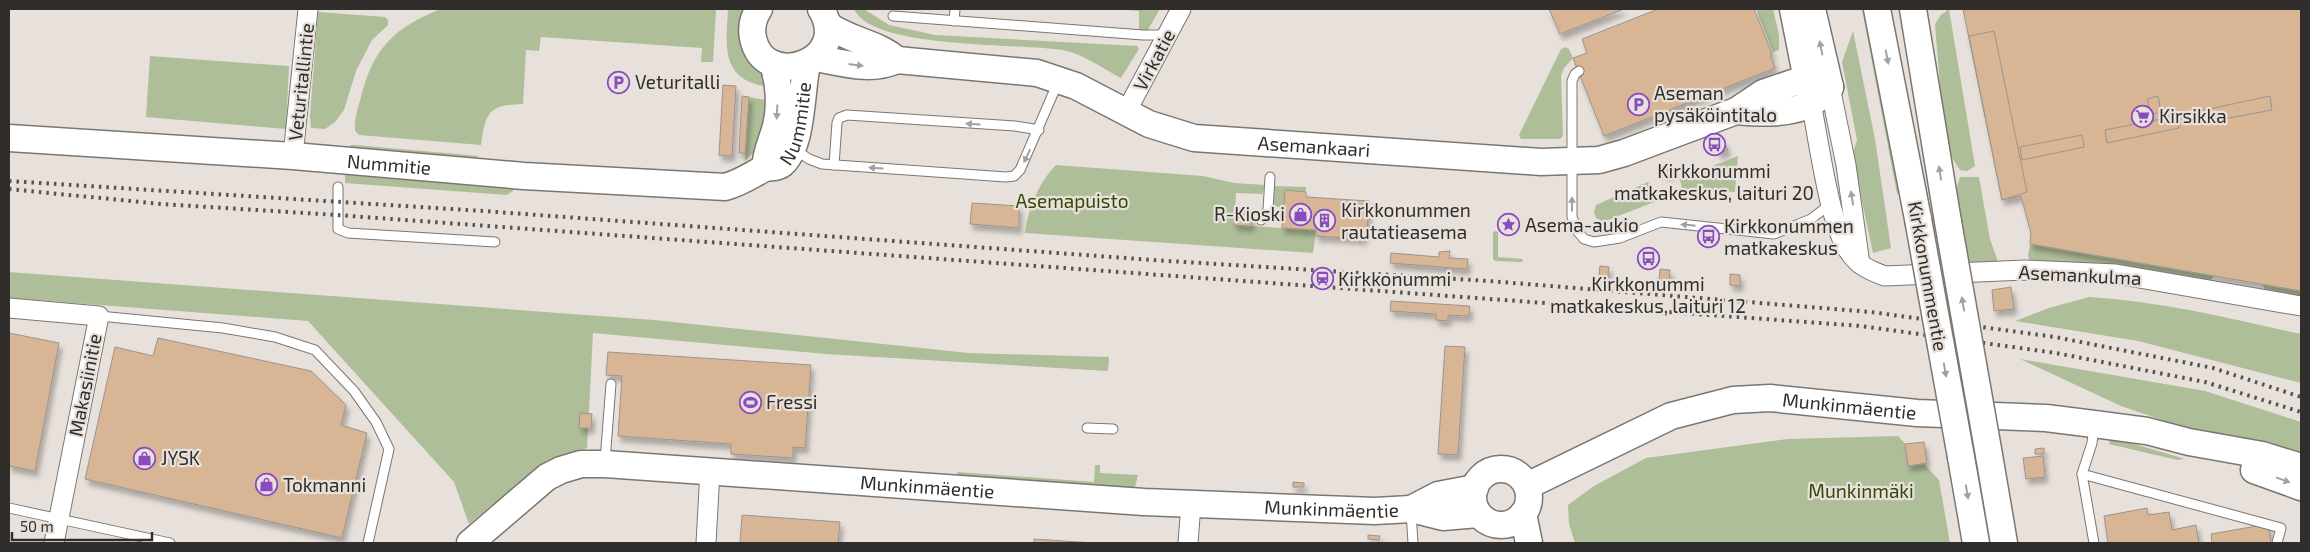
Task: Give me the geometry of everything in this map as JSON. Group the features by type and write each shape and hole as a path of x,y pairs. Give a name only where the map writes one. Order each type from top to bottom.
{"street":[{"name":"Veturitallintie","path":"293,156 308,9"},
{"path":"759,9 753,23 754,42 765,58 773,64"},
{"name":"Virkatie","path":"1126,112 1181,9"},
{"path":"1793,9 1816,89 1846,165 1860,264"},
{"path":"1812,9 1816,89"},
{"name":"Kirkkonummentie","path":"1877,9 1918,219 1976,543"},
{"name":"Kirkkonummentie","path":"1913,9 2004,543"},
{"name":"Nummitie","path":"9,138 293,156 524,176 708,188 725,187 739,183 765,168 776,167 783,163 792,148 798,131 802,88 811,61 826,43 824,17"},
{"name":"Asemankaari","path":"824,17 843,36 880,49 897,60"},
{"name":"Asemankaari","path":"773,64 784,67 796,67 811,61 871,67 885,65 897,60 1014,70 1059,79 1149,124 1194,138 1573,163 1599,160 1624,153 1736,111 1763,93 1816,89"},
{"name":"Nummitie","path":"765,168 766,154 776,123 777,112 777,76 773,64"},
{"name":"Asemankulma","path":"1816,89 1831,199 1839,231 1846,248 1867,269 1885,276 2025,270 2116,274 2301,306"},
{"name":"Makasiinitie","path":"9,308 99,316 54,543"},
{"name":"Munkinmäentie","path":"1527,486 1671,416 1733,400 1770,398 1917,412 2046,418 2094,424 2147,431 2189,442 2262,455 2301,467"},
{"name":"Munkinmäentie","path":"2189,442 2301,487"},
{"name":"Munkinmäentie","path":"470,543 547,477 560,470 581,464 939,483 1191,504 1375,511 1411,510 1492,527"},
{"path":"1505,470 1518,475 1527,486 1529,495 1528,505 1523,514 1510,524 1492,527 1473,501 1475,488 1484,475 1492,471 1505,470"},
{"path":"706,543 710,471"},
{"name":"Munkinmäentie","path":"1411,510 1438,495 1475,488"},
{"path":"1188,543 1191,504"},
{"path":"1523,514 1529,543"}],"lane":[{"path":"954,20 955,9"},
{"path":"893,16 1143,35 1167,35"},
{"path":"1578,72 1572,81 1574,225 1584,239 1594,242 1620,238 1661,222 1774,234 1811,219 1824,209 1831,199"},
{"path":"792,148 809,159 834,165 1014,176 1020,170 1039,130 1059,79"},
{"path":"834,165 838,123 840,118 847,115 1015,126 1039,130"},
{"path":"1261,220 1268,210 1270,178"},
{"path":"338,187 338,229 348,233 495,242"},
{"path":"99,316 223,328 275,337 315,350 354,391 376,422 389,449 368,543"},
{"path":"605,464 611,384"},
{"path":"2094,424 2092,443 2082,474 2094,543"},
{"path":"1087,428 1113,429"},
{"path":"2082,474 2281,528 2277,543"},
{"path":"9,508 170,543"},
{"path":"1411,510 1413,543"}],"green space":[{"path":"441,9 716,9 713,62 701,62 702,48 541,37 539,51 526,50 523,104 502,106 491,112 487,118 481,145 359,135 355,131 358,109 366,80 379,52 388,41 411,23"},
{"path":"728,9 747,9 769,87 753,83 742,77 729,60 727,49"},
{"path":"854,9 864,9 889,25 935,35 1137,46 1139,49 1121,78 1086,58 1063,50 950,42 888,32 866,22"},
{"path":"1115,9 1160,9 1146,33 1139,30 1139,11"},
{"path":"1756,9 1773,9 1779,35 1779,50 1773,52"},
{"path":"1862,9 1871,9 1908,192 1897,194"},
{"path":"1949,9 1975,166 1967,171 1960,170 1945,147 1935,24 1941,15"},
{"path":"318,12 385,17 388,20 388,25 372,40 356,71 344,110 335,122 325,129 311,128 310,116"},
{"path":"1853,31 1875,139 1891,248 1873,253 1852,155 1857,140 1842,62"},
{"path":"1565,47 1569,49 1573,58 1564,68 1561,76 1563,136 1560,139 1521,139 1519,135 1561,49"},
{"path":"150,56 289,66 286,129 146,117"},
{"path":"749,97 770,101 760,146 745,161"},
{"path":"351,145 479,156 474,160 347,151"},
{"path":"1738,156 1735,192 1682,189 1680,179"},
{"name":"Asemapuisto","path":"1056,165 1203,176 1234,183 1266,185 1262,194 1236,193 1234,225 1316,230 1313,253 1025,233 1035,196 1044,179"},
{"path":"347,173 515,186 513,191 507,195 345,183 345,175"},
{"path":"1960,177 1979,177 1990,239 2004,279 1958,284 1952,203"},
{"path":"1648,182 1657,201 1608,220 1602,221 1596,218 1594,212 1596,205"},
{"path":"1273,186 1306,187 1306,192 1285,190 1284,207 1277,207 1272,202"},
{"path":"1493,232 1498,232 1498,257 1523,259 1522,262 1495,261 1493,259"},
{"path":"2030,244 2214,276 2209,282 2032,268 2028,256"},
{"path":"9,272 654,320 969,353 1109,357 1108,371 826,354 593,333 587,448 546,461 469,524 454,482 308,321 9,298"},
{"path":"2263,284 2301,291 2301,297 2265,291"},
{"path":"2089,297 2143,302 2301,334 2301,383 2138,341 2015,321 2049,308"},
{"path":"2020,359 2205,391 2301,422 2301,457 2168,422 2121,406"},
{"name":"Munkinmäki","path":"1898,436 1939,480 1950,543 1575,543 1569,524 1568,505 1594,486 1646,458 1788,439"},
{"path":"2111,437 2185,459 2177,460 2109,444"},
{"path":"1095,465 1100,465 1100,473 1138,475 1135,487 958,478 957,472 1094,482"}],"building":[{"path":"1549,9 1624,9 1560,34"},
{"name":"Aseman pysäköintitalo","path":"1658,9 1754,9 1772,54 1770,55 1775,68 1604,136 1573,58 1587,53 1582,39"},
{"name":"Kirsikka","path":"1963,9 2301,9 2301,291 2030,244 2031,233 2021,196 2002,200"},
{"path":"1994,31 2027,192 2002,200 1969,36"},
{"path":"723,85 736,86 732,156 719,155"},
{"path":"742,96 749,97 745,153 739,153"},
{"path":"2158,96 2161,112 2151,115 2147,99"},
{"path":"2270,96 2272,110 2202,123 2200,111"},
{"path":"2176,116 2179,128 2107,143 2105,130"},
{"path":"2082,135 2084,147 2022,160 2020,147"},
{"path":"1723,140 1728,150 1719,154 1715,144"},
{"path":"1670,163 1674,172 1665,175 1662,166"},
{"name":"Kirkkonummen rautatieasema","path":"1285,190 1306,192 1306,197 1369,201 1367,232 1364,232 1364,239 1316,236 1316,230 1282,228"},
{"path":"972,203 1019,206 1019,228 970,224"},
{"path":"1235,211 1252,212 1251,226 1234,225"},
{"path":"1450,251 1449,258 1468,259 1467,269 1390,263 1391,253 1439,257 1439,252"},
{"path":"1600,266 1609,267 1608,276 1599,275"},
{"path":"1660,269 1670,270 1669,281 1659,280"},
{"path":"1730,274 1740,275 1740,286 1730,285"},
{"path":"2011,287 2014,309 1994,311 1992,290"},
{"path":"1391,301 1470,306 1469,316 1448,315 1448,321 1436,320 1436,314 1390,311"},
{"path":"9,333 59,343 35,471 9,466"},
{"path":"158,338 311,371 346,405 341,425 367,433 342,538 85,479 115,347 153,356"},
{"path":"1445,346 1465,347 1458,455 1438,454"},
{"path":"608,352 811,365 805,448 793,447 793,458 731,454 731,444 618,436 622,376 606,375"},
{"path":"580,413 592,414 591,428 579,428"},
{"path":"1924,442 1927,463 1908,466 1905,444"},
{"path":"2044,448 2044,454 2035,454 2035,449"},
{"path":"2043,456 2045,477 2026,479 2023,458"},
{"path":"1293,482 1304,483 1304,487 1293,487"},
{"path":"2147,508 2148,515 2169,512 2172,530 2196,525 2199,543 2108,543 2104,516"},
{"path":"742,515 840,522 838,543 740,543"},
{"path":"2268,524 2271,543 2212,543 2211,534"},
{"path":"1368,535 1380,536 1379,540 1368,539"},
{"path":"1034,539 1093,543 1034,543"}],"railway":[{"path":"9,181 483,211 1153,260 1489,281 1871,312 2055,337 2213,368 2301,397"},
{"path":"9,189 161,204 337,215 1861,326 2056,353 2205,382 2301,412"}],"place":[{"name":"Veturitalli","path":"619,82"},
{"name":"Aseman pysäköintitalo","path":"1638,104"},
{"name":"Kirsikka","path":"2143,116"},
{"name":"Kirkkonummi matkakeskus, laituri 20","path":"1714,145"},
{"name":"R-Kioski","path":"1301,214"},
{"name":"Kirkkonummen rautatieasema","path":"1325,221"},
{"name":"Asema-aukio","path":"1509,225"},
{"name":"Kirkkonummen matkakeskus","path":"1708,237"},
{"name":"Kirkkonummi matkakeskus, laituri 12","path":"1648,258"},
{"name":"Kirkkonummi","path":"1322,279"},
{"name":"Fressi","path":"750,402"},
{"name":"JYSK","path":"145,458"},
{"name":"Tokmanni","path":"267,485"}]}
